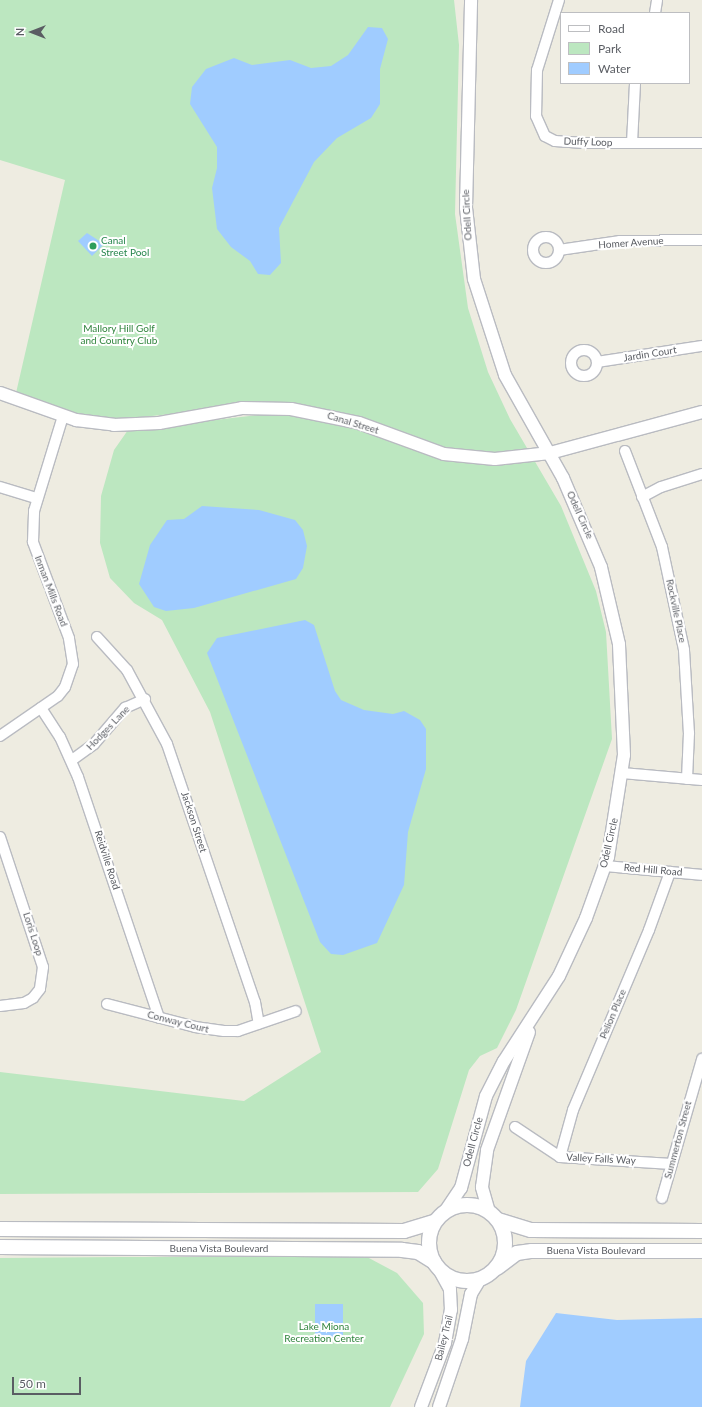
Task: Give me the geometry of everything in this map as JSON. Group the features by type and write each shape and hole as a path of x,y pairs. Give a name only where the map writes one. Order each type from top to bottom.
{"main road":[{"name":"Buena Vista Boulevard","path":"0,1229 404,1232 434,1222 446,1210 468,1204 531,1230 702,1231"},
{"path":"494,1216 505,1245 495,1269"},
{"name":"Buena Vista Boulevard","path":"434,1222 428,1242 436,1266"},
{"name":"Buena Vista Boulevard","path":"0,1247 402,1250 418,1252 458,1280 480,1278 517,1254 532,1250 702,1251"}],"street":[{"name":"Odell Circle","path":"464,0 469,18"},
{"name":"Odell Circle","path":"446,1210 461,1188 486,1096 537,1012 574,946 604,866 622,774 622,676 613,618 588,531 550,453 505,375 474,279 466,208 471,105 469,18 471,0"},
{"name":"Duffy Loop","path":"558,0 537,70 536,116 540,130 555,141 702,143"},
{"path":"655,12 657,0"},
{"path":"632,143 635,84"},
{"name":"Homer Avenue","path":"559,250 620,242 702,240"},
{"name":"Jardin Court","path":"597,362 702,346"},
{"name":"Canal Street","path":"0,393 64,416 92,423 138,425 242,408 291,409 359,423 444,454 495,459 550,453 702,412"},
{"name":"Inman Mills Road","path":"0,736 41,708 65,687 72,651 35,552 33,523 37,498 64,416"},
{"name":"Rockville Place","path":"625,451 662,548 684,650 689,733 687,779"},
{"path":"642,497 661,486 702,474"},
{"path":"0,487 37,498"},
{"name":"Jackson Street","path":"97,636 127,670 145,699 176,767 255,1002 259,1024"},
{"name":"Hodges Lane","path":"72,760 94,744 125,708 145,699"},
{"name":"Reidville Road","path":"41,708 72,760 159,1018"},
{"path":"622,774 702,780"},
{"name":"Loris Loop","path":"0,837 42,962 43,978 33,998 24,1003 0,1006"},
{"name":"Red Hill Road","path":"604,866 702,875"},
{"name":"Pelion Place","path":"560,1157 573,1110 649,930 670,872"},
{"name":"Conway Court","path":"107,1004 159,1018 224,1031 259,1024 296,1011"},
{"name":"Odell Circle","path":"494,1216 482,1187 487,1150 537,1012"},
{"name":"Summerton Street","path":"662,1198 702,1059"},
{"name":"Valley Falls Way","path":"515,1127 560,1157 672,1164"},
{"name":"Bailey Trail","path":"421,1407 445,1343 451,1310 450,1289 436,1266"},
{"name":"Bailey Trail","path":"439,1407 462,1339 471,1294 480,1278"}],"green space":[{"name":"Mallory Hill Golf and Country Club","path":"0,0 454,0 459,45 455,214 468,308 488,372 510,419 561,506 596,591 606,632 612,739 516,1010 497,1048 480,1056 469,1070 438,1169 418,1192 0,1194 0,1072 244,1101 321,1052 210,712 162,620 134,603 110,578 100,543 101,496 114,450 128,430 259,415 263,404 115,420 78,415 16,393 65,180 0,160"},
{"name":"Lake Miona Recreation Center","path":"367,1257 397,1273 423,1303 424,1334 390,1407 0,1407 0,1258"}],"water":[{"path":"368,27 382,28 388,39 380,69 380,104 371,118 337,138 314,162 279,228 281,263 270,275 258,274 250,261 231,247 217,229 212,188 217,168 217,147 190,104 192,87 206,69 234,58 252,65 290,60 311,68 331,66 348,55"},
{"name":"Canal Street Pool","path":"87,233 104,244 92,256 78,241"},
{"path":"202,506 259,510 295,520 303,530 307,546 303,568 296,579 194,608 166,611 154,607 139,584 150,545 167,520 184,519"},
{"path":"305,620 314,625 335,691 341,700 364,710 393,714 404,711 420,720 426,729 426,769 408,832 404,885 377,943 343,955 331,954 320,942 207,653 217,638"},
{"path":"315,1304 343,1304 343,1338 315,1338"},
{"path":"556,1313 617,1320 702,1318 702,1407 520,1407 526,1361"}],"place":[{"name":"Canal Street Pool","path":"93,246"}]}
